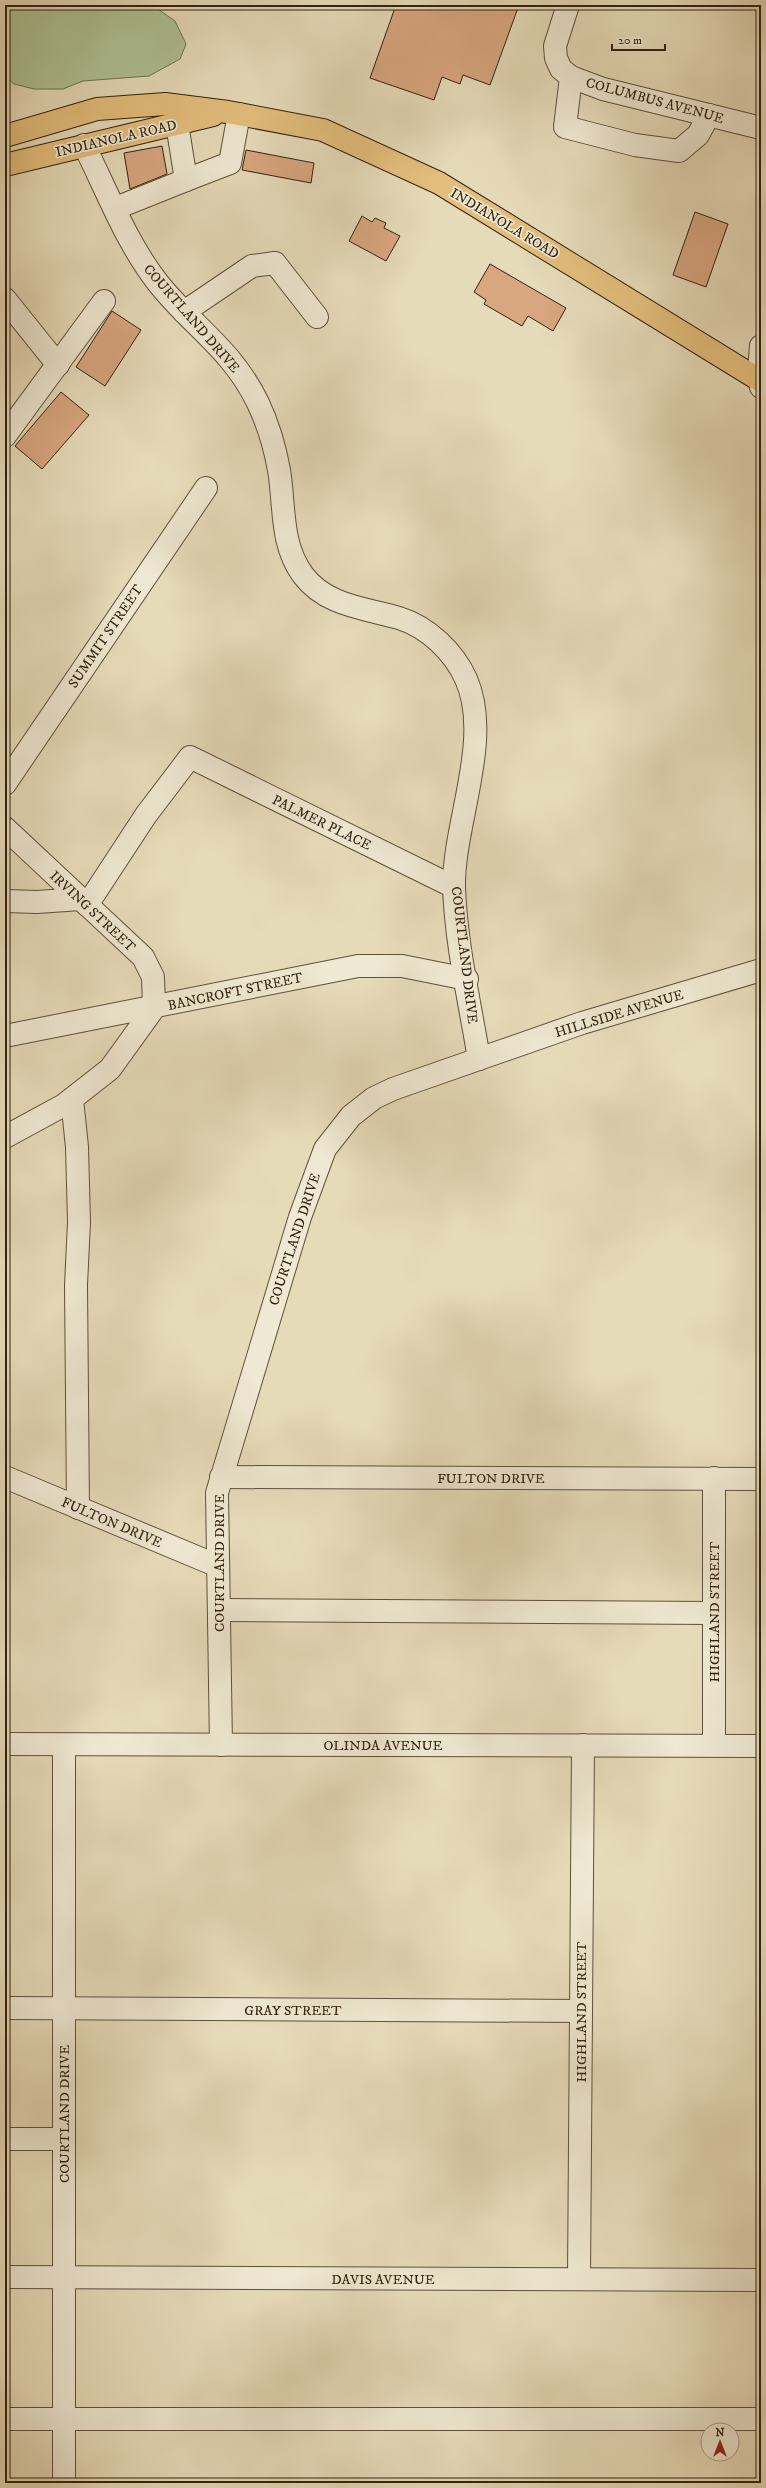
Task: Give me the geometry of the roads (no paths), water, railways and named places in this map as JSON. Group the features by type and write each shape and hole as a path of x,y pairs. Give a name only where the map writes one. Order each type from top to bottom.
{"main road":[{"name":"INDIANOLA ROAD","path":"5,136 97,109 165,104 234,113 323,130 439,183 760,383"},
{"name":"INDIANOLA ROAD","path":"5,165 84,145 234,113"}],"street":[{"name":"COLUMBUS AVENUE","path":"568,5 555,46 556,58 561,69 571,77 603,89 761,128"},
{"path":"571,77 565,127 635,145 679,150 698,136 709,115"},
{"path":"116,208 230,163 234,113"},
{"path":"177,124 186,180"},
{"name":"COURTLAND DRIVE","path":"84,145 141,260 184,312 225,352 246,382 262,411 279,472 286,535 294,558 303,575 323,594 341,603 402,619 423,629 448,651 466,679 474,712 472,773 457,850 454,887 466,979 479,1059 392,1089 374,1098 351,1116 325,1149 300,1217 217,1493 221,1745"},
{"path":"184,312 252,266 275,263 317,318"},
{"path":"5,299 58,365"},
{"path":"5,436 104,301"},
{"path":"760,383 761,346"},
{"name":"SUMMIT STREET","path":"5,784 206,488"},
{"name":"PALMER PLACE","path":"84,902 146,815 190,757 454,887"},
{"name":"IRVING STREET","path":"5,828 143,957 153,977 154,1008"},
{"path":"5,901 84,902"},
{"name":"BANCROFT STREET","path":"5,1036 154,1008 358,966 402,966 466,979"},
{"name":"HILLSIDE AVENUE","path":"479,1059 582,1023 761,970"},
{"path":"5,1137 33,1124 72,1099 110,1069 154,1008"},
{"path":"72,1099 77,1146 79,1222 76,1285 78,1508"},
{"name":"FULTON DRIVE","path":"5,1477 218,1566"},
{"name":"FULTON DRIVE","path":"222,1477 761,1478"},
{"name":"HIGHLAND STREET","path":"714,1478 714,1745"},
{"path":"219,1610 714,1613"},
{"name":"OLINDA AVENUE","path":"5,1744 761,1746"},
{"name":"COURTLAND DRIVE","path":"64,1745 64,2483"},
{"name":"HIGHLAND STREET","path":"579,2279 583,1745"},
{"name":"GRAY STREET","path":"5,2008 581,2011"},
{"path":"5,2139 64,2139"},
{"name":"DAVIS AVENUE","path":"5,2277 761,2280"},
{"path":"5,2419 761,2419"}]}
